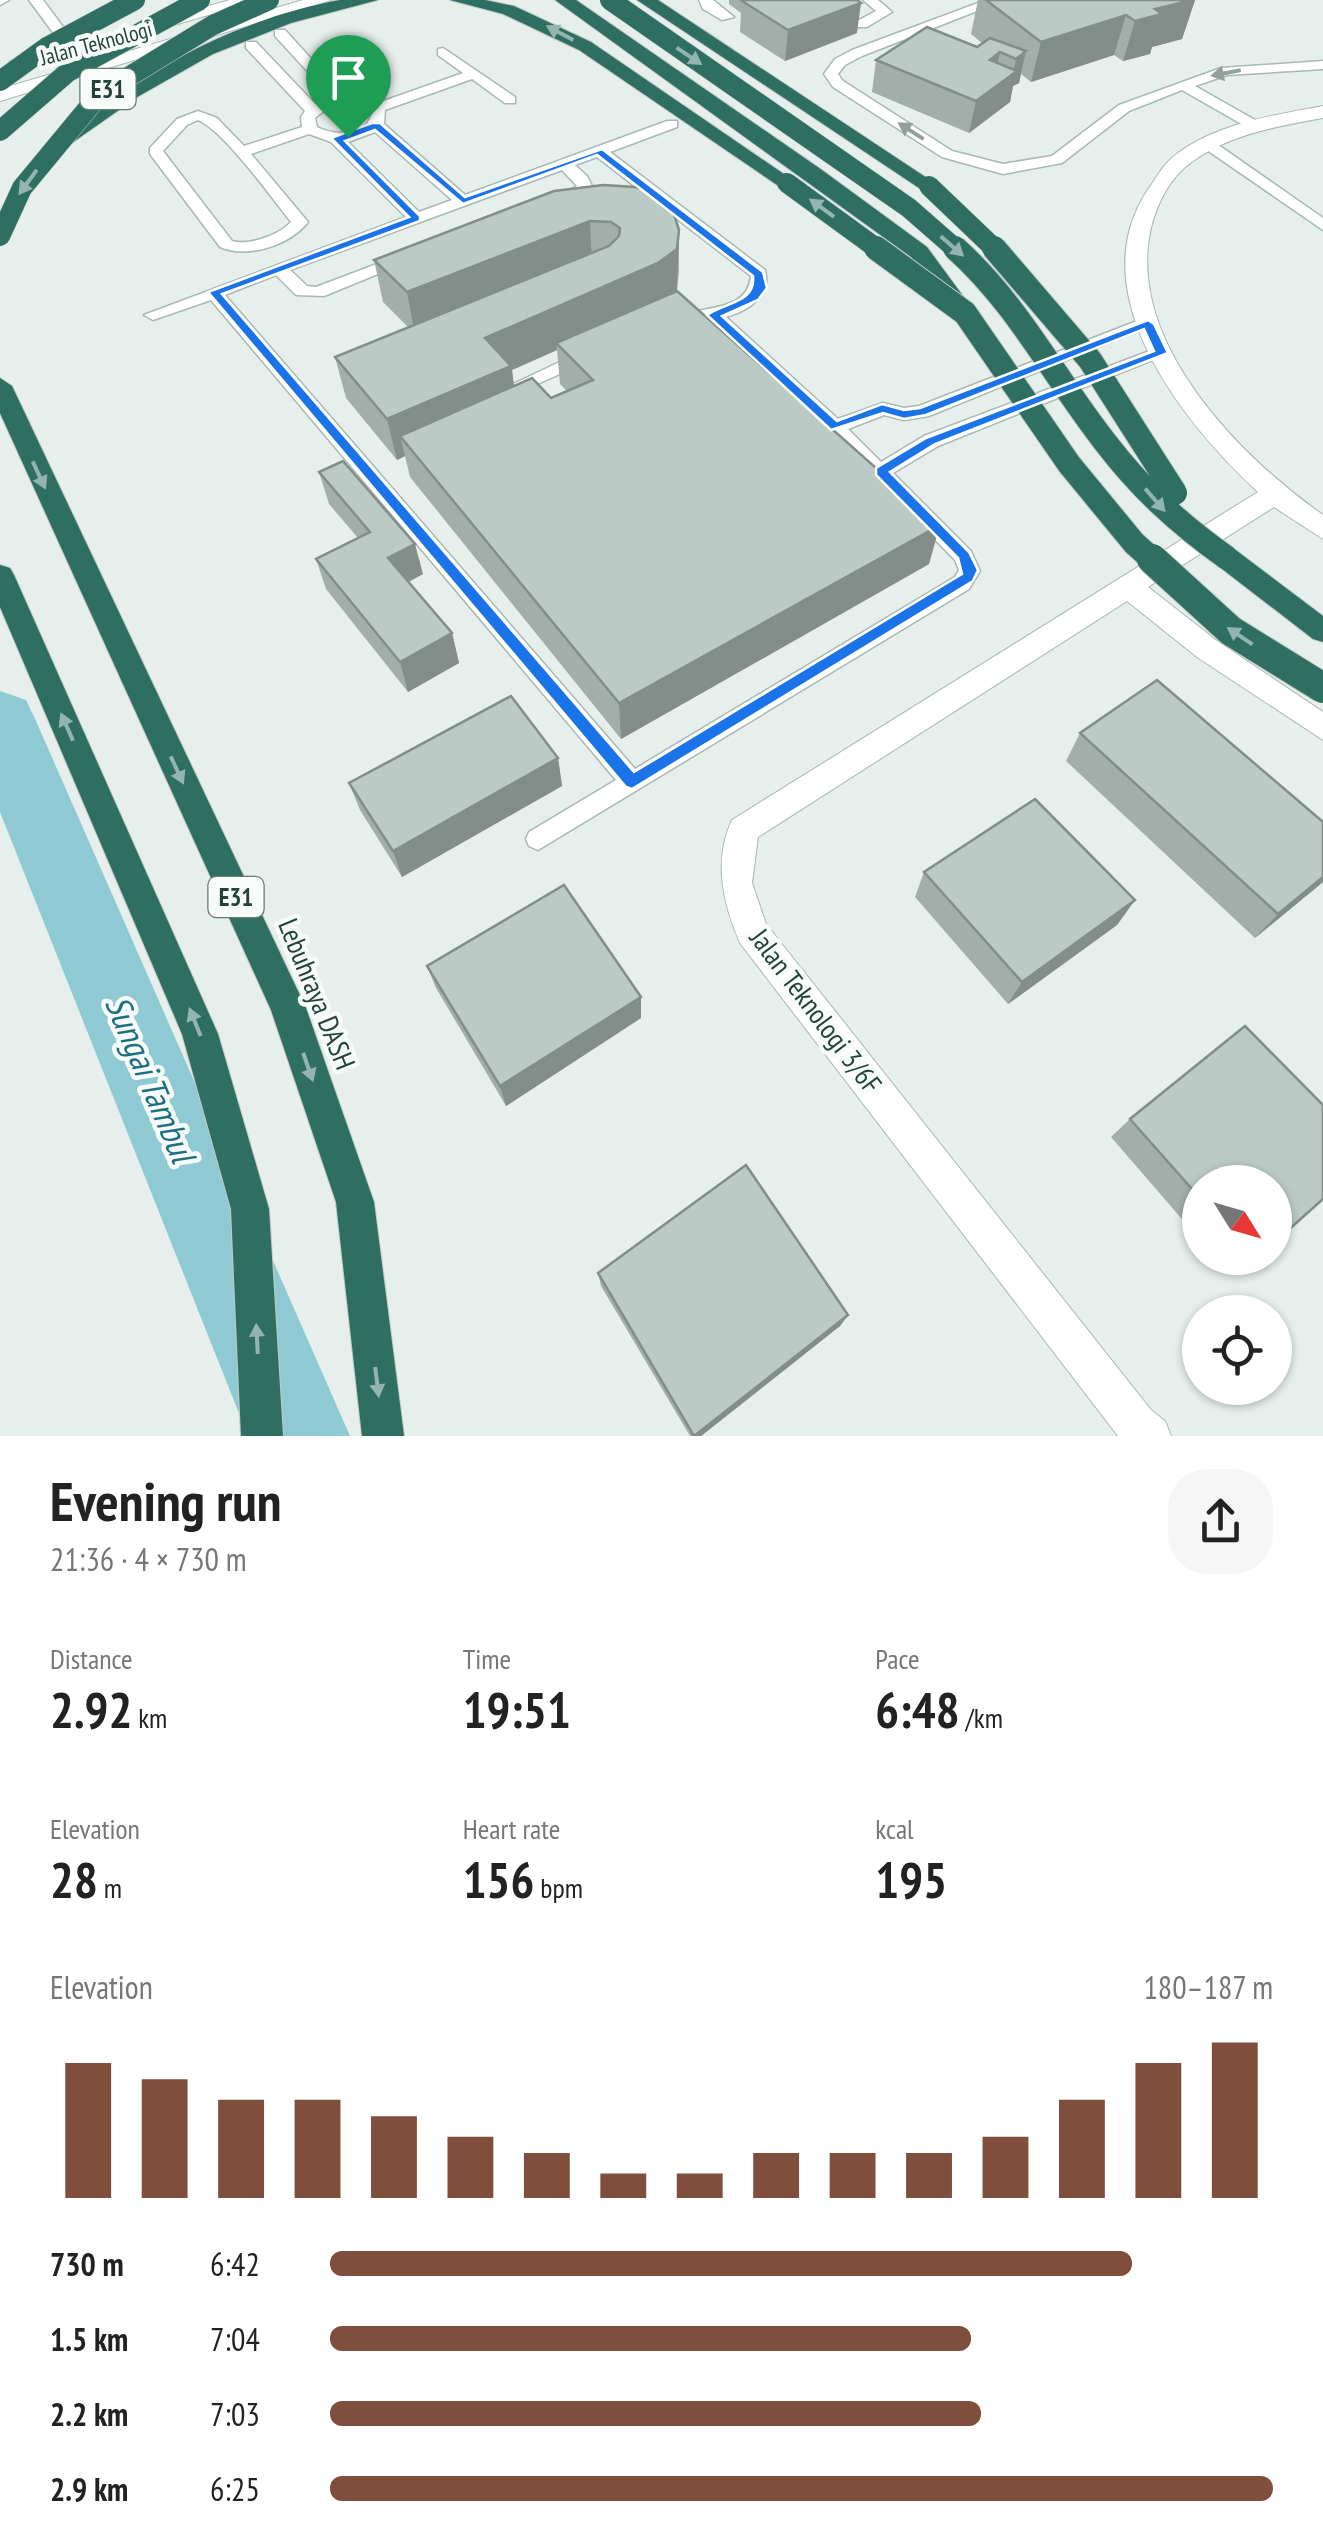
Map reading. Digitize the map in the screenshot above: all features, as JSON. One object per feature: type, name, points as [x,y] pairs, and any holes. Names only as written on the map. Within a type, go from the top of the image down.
[{"type":"highway","points":[[0,81],[48,47],[135,0]]},
{"type":"highway","name":"E31","points":[[0,131],[28,100],[104,50],[200,0]]},
{"type":"highway","name":"E31","points":[[0,236],[22,188],[99,95],[212,25],[269,0]]},
{"type":"highway","points":[[59,143],[126,91],[186,59],[288,16],[369,0]]},
{"type":"highway","points":[[459,0],[508,10],[584,46],[787,182],[965,314]]},
{"type":"highway","points":[[564,0],[919,252],[1069,464],[1134,544],[1231,631],[1323,688]]},
{"type":"highway","points":[[610,0],[909,208],[974,265],[1023,323],[1105,443],[1169,516],[1323,630]]},
{"type":"highway","points":[[646,0],[929,186],[990,241],[1046,304],[1100,376],[1151,464],[1227,558]]},
{"type":"highway","name":"Lebuhraya DASH","points":[[0,386],[288,1008],[355,1202],[383,1436]]},
{"type":"highway","points":[[0,575],[200,1034],[250,1209],[262,1436]]},
{"type":"street","name":"Jalan Teknologi","points":[[0,69],[250,0]]},
{"type":"street","name":"Jalan Teknologi","points":[[0,95],[322,0]]},
{"type":"street","points":[[1323,112],[1257,127],[1209,145],[1176,163],[1146,198],[1132,258],[1148,324],[1197,416],[1276,493],[1323,528]]},
{"type":"street","name":"Jalan Teknologi 3/6F","points":[[1150,1436],[1136,1425],[752,932],[736,883],[743,830],[1276,493]]},
{"type":"street","points":[[1128,586],[1207,649],[1323,728]]},
{"type":"lane","points":[[36,0],[73,50]]},
{"type":"lane","points":[[706,0],[708,6],[727,17]]},
{"type":"lane","points":[[862,24],[885,12],[870,0]]},
{"type":"lane","points":[[998,0],[857,53],[840,62],[832,74],[838,84],[947,154],[1003,169],[1057,160],[1124,108],[1182,85],[1226,71],[1323,65]]},
{"type":"lane","points":[[280,32],[340,100]]},
{"type":"lane","points":[[250,45],[312,111]]},
{"type":"lane","points":[[443,52],[510,100]]},
{"type":"lane","points":[[310,129],[308,117],[312,111],[340,100],[362,100],[378,108],[474,74]]},
{"type":"lane","points":[[1182,85],[1257,127]]},
{"type":"lane","points":[[336,138],[359,135],[376,125],[380,119],[378,108]]},
{"type":"lane","points":[[198,115],[212,121],[242,152],[300,222],[288,235],[238,249],[226,244],[155,151],[182,122],[198,115]]},
{"type":"lane","points":[[153,315],[672,124]]},
{"type":"lane","points":[[376,125],[463,201]]},
{"type":"lane","points":[[242,152],[310,129],[336,138],[416,218]]},
{"type":"lane","points":[[1209,145],[1323,225]]},
{"type":"lane","points":[[598,151],[759,274],[760,288],[754,298],[713,315],[687,315]]},
{"type":"lane","points":[[542,208],[585,188],[582,179],[565,164]]},
{"type":"lane","points":[[279,269],[302,290],[318,292],[417,257]]},
{"type":"lane","points":[[214,292],[632,782]]},
{"type":"lane","points":[[538,839],[968,578],[970,570],[964,556],[836,427],[713,315]]},
{"type":"lane","points":[[836,427],[882,409],[904,414],[922,412],[1148,324]]},
{"type":"lane","points":[[518,386],[607,346]]},
{"type":"lane","points":[[880,471],[930,441],[1161,353]]},
{"type":"building","points":[[744,0],[857,0],[861,3],[788,30]]},
{"type":"building","points":[[986,0],[1192,0],[1155,9],[1162,14],[1135,21],[1126,15],[1041,42]]},
{"type":"building","points":[[927,27],[977,47],[990,38],[1026,51],[1016,59],[1000,52],[990,60],[1017,71],[976,101],[876,60]]},
{"type":"building","points":[[603,185],[635,187],[659,194],[671,205],[679,230],[677,249],[658,263],[485,338],[511,366],[387,419],[335,357],[609,246],[619,236],[620,228],[611,222],[590,221],[407,292],[374,260],[554,191]]},
{"type":"building","points":[[677,291],[940,525],[619,703],[400,436],[532,378],[551,398],[593,380],[556,343]]},
{"type":"building","points":[[343,461],[415,544],[388,558],[452,633],[400,662],[316,559],[370,532],[319,472]]},
{"type":"building","points":[[1157,680],[1323,822],[1323,877],[1278,914],[1080,733]]},
{"type":"building","points":[[511,696],[558,758],[393,851],[349,783]]},
{"type":"building","points":[[1035,799],[1135,900],[1022,982],[924,872]]},
{"type":"building","points":[[564,885],[641,997],[500,1086],[427,966]]},
{"type":"building","points":[[1245,1026],[1323,1105],[1323,1199],[1292,1227],[1292,1165],[1182,1165],[1182,1178],[1130,1119]]},
{"type":"building","points":[[746,1165],[848,1315],[694,1436],[598,1273]]},
{"type":"waterway","name":"Sungai Tambul","points":[[0,721],[299,1436]]},
{"type":"route","points":[[376,125],[463,201],[598,151],[759,274],[760,288],[754,298],[713,315],[836,427],[873,410],[922,412],[1148,324],[1161,353],[930,441],[880,471],[964,556],[969,563],[968,578],[632,782],[214,292],[416,218],[336,138],[348,137],[376,125]]}]
